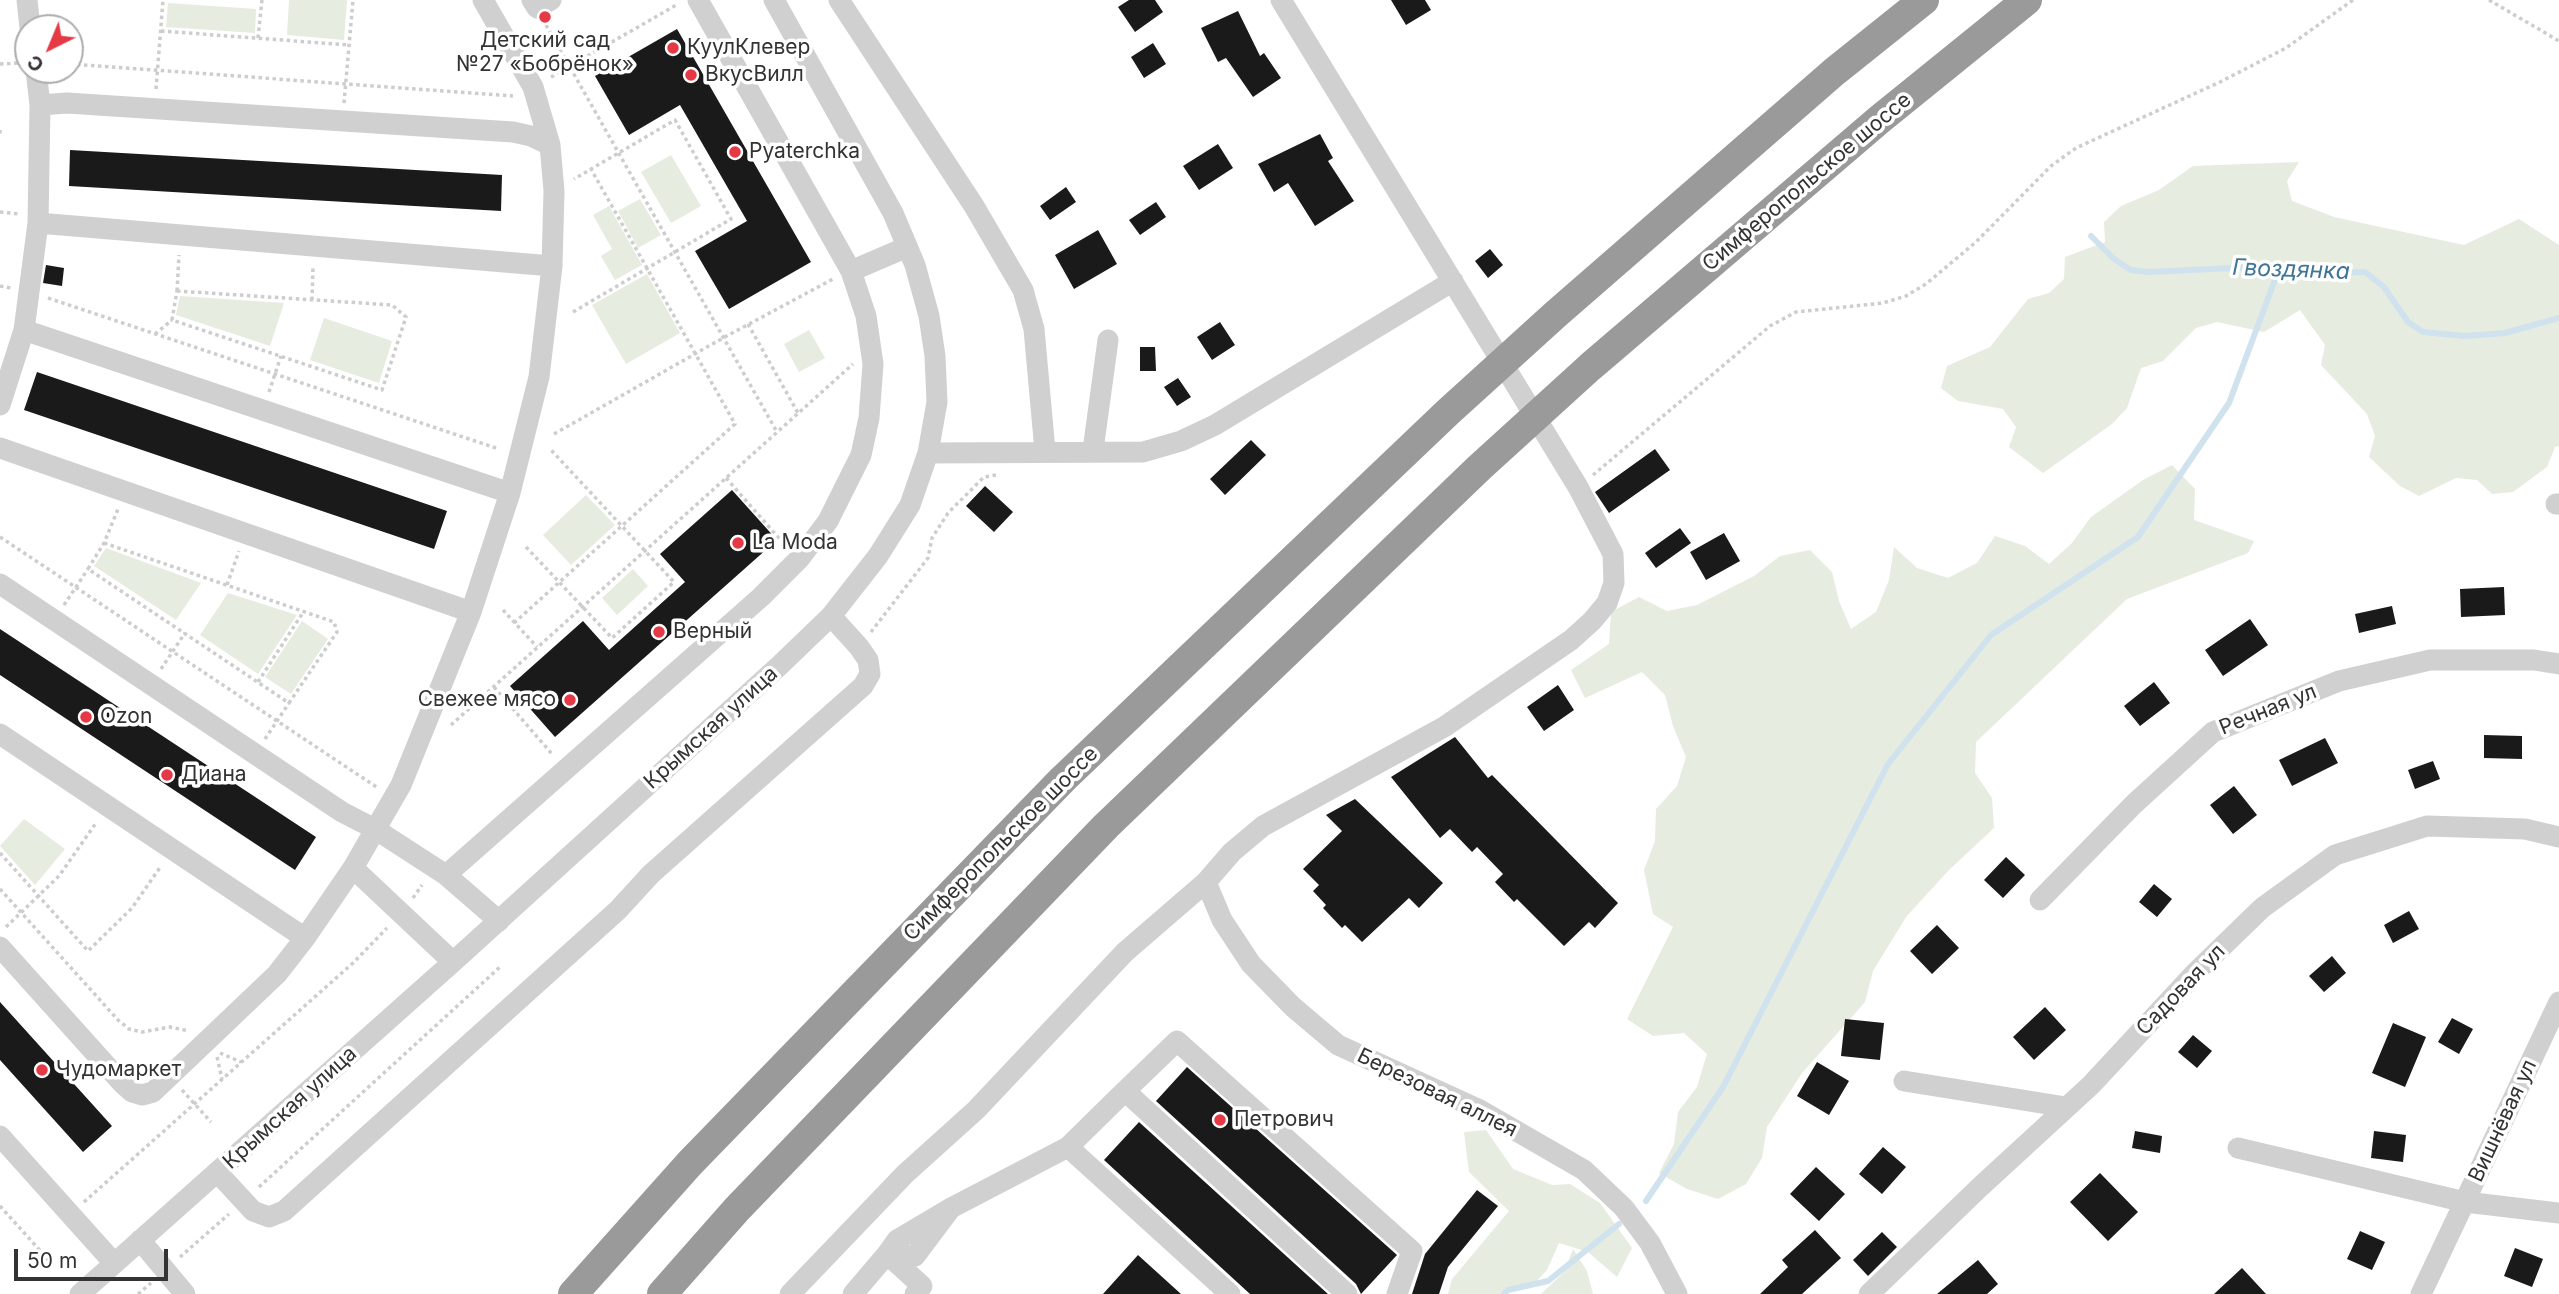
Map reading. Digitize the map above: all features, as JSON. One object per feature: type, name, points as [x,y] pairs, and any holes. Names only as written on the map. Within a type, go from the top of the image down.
[{"type":"highway","name":"Симферопольское шоссе","points":[[573,1294],[690,1163],[1063,779],[1448,412],[1556,314],[1834,72],[1924,0]]},
{"type":"highway","name":"Симферопольское шоссе","points":[[662,1294],[737,1209],[1106,826],[1480,467],[1590,367],[1880,119],[2027,0]]},
{"type":"street","points":[[0,947],[132,1092],[142,1095],[153,1092],[277,974],[353,868],[401,785],[471,612],[510,493],[539,377],[552,266],[554,191],[550,145],[533,87],[483,0]]},
{"type":"street","points":[[532,0],[537,8],[551,0]]},
{"type":"street","points":[[438,869],[761,597],[800,558],[828,521],[861,455],[869,418],[863,364],[866,316],[841,275],[698,0]]},
{"type":"street","name":"Крымская улица","points":[[80,1294],[499,921],[831,616],[878,556],[910,505],[928,453],[937,402],[935,356],[929,316],[915,265],[893,213],[774,0]]},
{"type":"street","points":[[839,0],[974,206],[1023,290],[1034,329],[1045,451]]},
{"type":"street","points":[[790,1294],[905,1174],[976,1110],[1125,952],[1206,882],[1232,852],[1264,826],[1444,727],[1571,640],[1607,603],[1614,583],[1613,554],[1578,487],[1281,0]]},
{"type":"street","points":[[0,405],[24,330],[38,223],[40,105],[38,84]]},
{"type":"street","points":[[40,105],[67,103],[513,132],[531,136],[550,145]]},
{"type":"street","points":[[38,223],[552,266]]},
{"type":"street","points":[[841,275],[907,247]]},
{"type":"street","points":[[928,453],[1093,450],[1143,452],[1181,441],[1204,430],[1453,281]]},
{"type":"street","points":[[24,330],[510,493]]},
{"type":"street","points":[[1093,450],[1108,340]]},
{"type":"street","points":[[0,447],[471,612]]},
{"type":"street","points":[[0,584],[342,812],[375,829],[438,869],[499,921]]},
{"type":"street","points":[[218,1172],[253,1211],[268,1217],[284,1211],[618,910],[651,874],[863,686],[870,674],[868,660],[831,616]]},
{"type":"street","name":"Речная ул","points":[[2040,900],[2134,804],[2213,732],[2339,681],[2430,660],[2534,660],[2559,664]]},
{"type":"street","points":[[0,734],[305,938]]},
{"type":"street","name":"Садовая ул","points":[[1869,1294],[2091,1085],[2196,972],[2262,908],[2335,855],[2427,826],[2525,829],[2559,837]]},
{"type":"street","points":[[353,868],[453,962]]},
{"type":"street","name":"Березовая аллея","points":[[1206,882],[1222,920],[1251,964],[1293,1007],[1338,1045],[1480,1110],[1584,1170],[1625,1208],[1650,1243],[1677,1294]]},
{"type":"street","name":"Вишнёвая ул","points":[[2421,1294],[2559,1002]]},
{"type":"street","points":[[887,1254],[915,1256],[951,1208],[1069,1147],[1177,1041],[1412,1251],[1397,1294]]},
{"type":"street","points":[[1905,1081],[2066,1108]]},
{"type":"street","points":[[1125,1091],[1347,1294]]},
{"type":"street","points":[[0,1136],[114,1263]]},
{"type":"street","points":[[1069,1147],[1230,1294]]},
{"type":"street","points":[[2238,1148],[2465,1202]]},
{"type":"street","name":"Вишнёвая ул","points":[[2465,1202],[2559,1213]]},
{"type":"street","points":[[140,1240],[184,1294]]},
{"type":"street","points":[[852,1294],[887,1254]]},
{"type":"street","points":[[887,1254],[922,1286],[915,1294]]},
{"type":"path","points":[[155,109],[163,0]]},
{"type":"path","points":[[258,38],[262,0]]},
{"type":"path","points":[[343,121],[353,0]]},
{"type":"path","points":[[84,65],[516,96],[686,0]]},
{"type":"path","points":[[1578,487],[1770,326],[1796,312],[1883,303],[1906,296],[1926,284],[1976,242],[2051,166],[2076,148],[2220,82],[2286,48],[2353,0]]},
{"type":"path","points":[[2489,0],[2559,41]]},
{"type":"path","points":[[161,30],[349,45]]},
{"type":"path","points":[[551,34],[777,432]]},
{"type":"path","points":[[554,191],[675,120],[731,219],[573,312]]},
{"type":"path","points":[[514,622],[735,424],[592,169]]},
{"type":"path","points":[[155,334],[172,320],[177,291],[180,235]]},
{"type":"path","points":[[312,300],[314,246]]},
{"type":"path","points":[[828,270],[841,275]]},
{"type":"path","points":[[836,289],[841,275]]},
{"type":"path","points":[[554,434],[748,324],[841,275]]},
{"type":"path","points":[[0,286],[29,292],[520,456]]},
{"type":"path","points":[[172,320],[382,390],[406,317],[392,305],[177,291]]},
{"type":"path","points":[[748,324],[798,413]]},
{"type":"path","points":[[851,353],[863,364]]},
{"type":"path","points":[[262,410],[281,356]]},
{"type":"path","points":[[852,377],[863,364]]},
{"type":"path","points":[[451,725],[798,413],[863,364]]},
{"type":"path","points":[[526,547],[612,638],[674,582],[551,450]]},
{"type":"path","points":[[859,647],[928,558],[932,538],[948,513],[984,477],[1008,473]]},
{"type":"path","points":[[726,478],[785,545]]},
{"type":"path","points":[[54,620],[104,543],[125,491]]},
{"type":"path","points":[[227,585],[245,533]]},
{"type":"path","points":[[776,554],[792,536]]},
{"type":"path","points":[[0,537],[393,798]]},
{"type":"path","points":[[104,543],[334,622],[337,632],[255,754]]},
{"type":"path","points":[[88,569],[289,703]]},
{"type":"path","points":[[503,610],[537,647]]},
{"type":"path","points":[[258,682],[304,611]]},
{"type":"path","points":[[150,684],[184,633]]},
{"type":"path","points":[[494,687],[552,754]]},
{"type":"path","points":[[0,933],[40,897],[77,853],[107,806]]},
{"type":"path","points":[[0,853],[88,951],[132,908],[172,849]]},
{"type":"path","points":[[70,1214],[353,962],[401,914],[427,876],[438,869]]},
{"type":"path","points":[[0,889],[129,1030],[142,1032],[170,1027],[183,1028],[206,1041]]},
{"type":"path","points":[[138,1294],[243,1202],[500,967]]},
{"type":"path","points":[[222,1079],[216,1051],[241,1062]]},
{"type":"path","points":[[169,1076],[211,1122]]},
{"type":"path","points":[[0,1206],[53,1265]]},
{"type":"shaded area","points":[[289,0],[347,0],[344,40],[287,35]]},
{"type":"shaded area","points":[[168,3],[256,9],[255,33],[166,27]]},
{"type":"shaded area","points":[[671,155],[701,206],[671,223],[641,172]]},
{"type":"shaded area","points":[[2299,162],[2287,181],[2292,201],[2334,217],[2464,245],[2519,219],[2559,245],[2559,446],[2555,447],[2547,467],[2513,492],[2492,494],[2477,480],[2456,478],[2419,496],[2400,486],[2369,457],[2375,436],[2367,414],[2321,365],[2325,345],[2300,310],[2264,332],[2217,322],[2196,328],[2163,361],[2141,368],[2127,408],[2112,424],[2043,473],[2009,447],[2016,427],[2003,409],[1958,401],[1941,388],[1947,366],[1990,347],[2028,299],[2049,293],[2064,279],[2065,257],[2105,242],[2104,222],[2121,206],[2159,190],[2193,166]]},
{"type":"shaded area","points":[[640,199],[661,235],[638,248],[618,211]]},
{"type":"shaded area","points":[[609,206],[642,265],[615,280],[601,256],[612,249],[593,215]]},
{"type":"shaded area","points":[[647,274],[680,333],[626,364],[592,305]]},
{"type":"shaded area","points":[[180,296],[284,303],[270,346],[176,315]]},
{"type":"shaded area","points":[[324,318],[392,341],[379,383],[310,360]]},
{"type":"shaded area","points":[[809,330],[825,358],[799,372],[784,344]]},
{"type":"shaded area","points":[[2172,465],[2195,489],[2194,520],[2254,541],[2248,553],[2127,599],[1976,742],[1975,773],[1992,798],[1994,828],[1949,870],[1906,917],[1873,971],[1865,1002],[1802,1073],[1767,1127],[1762,1158],[1746,1184],[1718,1199],[1687,1189],[1659,1173],[1674,1144],[1678,1112],[1697,1087],[1707,1054],[1684,1033],[1653,1036],[1627,1019],[1673,927],[1653,914],[1644,870],[1655,841],[1656,809],[1677,786],[1686,757],[1673,726],[1665,695],[1642,672],[1585,698],[1571,670],[1609,644],[1611,612],[1639,597],[1667,611],[1697,605],[1754,576],[1780,556],[1810,550],[1832,572],[1839,601],[1851,629],[1876,612],[1889,580],[1894,547],[1917,568],[1948,578],[1977,563],[1995,536],[2025,546],[2049,564],[2072,543],[2091,517],[2143,480]]},
{"type":"shaded area","points":[[586,495],[615,525],[571,565],[543,535]]},
{"type":"shaded area","points":[[106,548],[201,583],[176,620],[94,566]]},
{"type":"shaded area","points":[[633,569],[648,586],[617,615],[602,598]]},
{"type":"shaded area","points":[[228,593],[297,615],[258,674],[200,635]]},
{"type":"shaded area","points":[[302,621],[328,639],[291,694],[265,677]]},
{"type":"shaded area","points":[[24,819],[65,849],[35,885],[0,846]]},
{"type":"shaded area","points":[[1486,1130],[1513,1169],[1552,1185],[1570,1184],[1600,1203],[1632,1248],[1617,1277],[1588,1252],[1559,1243],[1547,1270],[1530,1288],[1508,1290],[1502,1294],[1448,1294],[1452,1279],[1509,1211],[1469,1172],[1464,1132]]},
{"type":"shaded area","points":[[1573,1249],[1587,1271],[1593,1294],[1541,1294],[1564,1272]]},
{"type":"building","points":[[1129,0],[1155,0],[1163,12],[1135,32],[1118,7]]},
{"type":"building","points":[[1391,0],[1425,0],[1431,10],[1406,25]]},
{"type":"building","points":[[1238,11],[1260,56],[1264,53],[1281,78],[1253,97],[1226,58],[1218,62],[1201,28]]},
{"type":"building","points":[[677,29],[811,262],[729,309],[695,251],[747,221],[680,105],[629,135],[595,76]]},
{"type":"building","points":[[1153,43],[1166,64],[1144,78],[1131,57]]},
{"type":"building","points":[[1320,134],[1333,158],[1328,161],[1354,201],[1315,226],[1288,183],[1274,192],[1258,164]]},
{"type":"building","points":[[1218,144],[1233,168],[1199,190],[1183,166]]},
{"type":"building","points":[[70,150],[502,175],[501,211],[69,186]]},
{"type":"building","points":[[1066,187],[1076,202],[1050,220],[1040,206]]},
{"type":"building","points":[[1156,202],[1166,217],[1140,235],[1129,220]]},
{"type":"building","points":[[1098,230],[1117,264],[1074,289],[1055,255]]},
{"type":"building","points":[[1490,249],[1503,265],[1488,278],[1475,261]]},
{"type":"building","points":[[46,265],[64,268],[62,286],[43,283]]},
{"type":"building","points":[[1220,322],[1235,345],[1212,360],[1197,337]]},
{"type":"building","points":[[1140,347],[1155,347],[1156,371],[1140,371]]},
{"type":"building","points":[[37,372],[447,511],[434,549],[24,410]]},
{"type":"building","points":[[1178,378],[1191,397],[1177,406],[1164,387]]},
{"type":"building","points":[[1251,440],[1266,455],[1225,495],[1210,479]]},
{"type":"building","points":[[1655,449],[1670,470],[1609,513],[1595,492]]},
{"type":"building","points":[[985,486],[1013,512],[994,532],[966,506]]},
{"type":"building","points":[[732,490],[777,540],[555,737],[510,686],[583,621],[609,650],[685,582],[660,554]]},
{"type":"building","points":[[1680,528],[1691,543],[1656,568],[1645,553]]},
{"type":"building","points":[[1724,533],[1740,561],[1706,580],[1690,552]]},
{"type":"building","points":[[2504,587],[2505,615],[2461,617],[2460,589]]},
{"type":"building","points":[[2392,606],[2396,624],[2359,633],[2355,614]]},
{"type":"building","points":[[2250,619],[2268,645],[2223,676],[2205,650]]},
{"type":"building","points":[[0,629],[316,837],[295,870],[0,675]]},
{"type":"building","points":[[2154,682],[2170,703],[2140,726],[2124,706]]},
{"type":"building","points":[[1558,685],[1574,710],[1544,731],[1527,707]]},
{"type":"building","points":[[2484,735],[2522,736],[2522,759],[2484,758]]},
{"type":"building","points":[[1455,737],[1488,778],[1492,775],[1618,903],[1595,928],[1589,922],[1564,946],[1517,899],[1514,902],[1495,882],[1503,874],[1477,847],[1472,852],[1450,829],[1440,838],[1391,777]]},
{"type":"building","points":[[2325,738],[2338,763],[2292,786],[2279,760]]},
{"type":"building","points":[[2433,761],[2440,779],[2415,789],[2408,770]]},
{"type":"building","points":[[2234,786],[2257,815],[2233,834],[2210,805]]},
{"type":"building","points":[[1355,799],[1443,883],[1419,908],[1409,898],[1362,942],[1345,925],[1342,928],[1323,908],[1326,905],[1313,891],[1319,885],[1303,869],[1342,831],[1326,815]]},
{"type":"building","points":[[2006,857],[2025,875],[2003,898],[1984,880]]},
{"type":"building","points":[[2154,884],[2172,899],[2157,917],[2139,902]]},
{"type":"building","points":[[2409,911],[2419,929],[2393,943],[2384,925]]},
{"type":"building","points":[[1937,925],[1959,948],[1932,974],[1910,951]]},
{"type":"building","points":[[2332,956],[2346,973],[2324,992],[2309,976]]},
{"type":"building","points":[[0,1002],[112,1126],[83,1152],[0,1060]]},
{"type":"building","points":[[2045,1007],[2066,1030],[2034,1060],[2013,1037]]},
{"type":"building","points":[[2452,1018],[2473,1029],[2459,1054],[2438,1042]]},
{"type":"building","points":[[1845,1019],[1884,1023],[1880,1060],[1841,1056]]},
{"type":"building","points":[[2393,1023],[2426,1037],[2405,1087],[2372,1073]]},
{"type":"building","points":[[2193,1035],[2212,1051],[2197,1068],[2178,1052]]},
{"type":"building","points":[[1817,1062],[1849,1081],[1829,1115],[1797,1096]]},
{"type":"building","points":[[1187,1067],[1397,1255],[1361,1294],[1356,1284],[1156,1101]]},
{"type":"building","points":[[1139,1122],[1328,1294],[1250,1294],[1104,1160]]},
{"type":"building","points":[[2135,1131],[2162,1136],[2160,1153],[2132,1148]]},
{"type":"building","points":[[2374,1131],[2406,1135],[2403,1162],[2371,1158]]},
{"type":"building","points":[[1883,1147],[1906,1167],[1882,1194],[1859,1174]]},
{"type":"building","points":[[1816,1167],[1845,1194],[1819,1221],[1790,1194]]},
{"type":"building","points":[[2100,1173],[2138,1212],[2108,1241],[2070,1202]]},
{"type":"building","points":[[1477,1190],[1498,1206],[1448,1267],[1439,1294],[1412,1294],[1425,1254]]},
{"type":"building","points":[[1815,1230],[1841,1258],[1802,1294],[1760,1294],[1788,1267],[1782,1260]]},
{"type":"building","points":[[2360,1231],[2385,1242],[2372,1270],[2347,1259]]},
{"type":"building","points":[[1882,1232],[1897,1247],[1868,1276],[1853,1260]]},
{"type":"building","points":[[2515,1248],[2543,1259],[2532,1287],[2504,1276]]},
{"type":"building","points":[[1138,1255],[1181,1294],[1103,1294]]},
{"type":"building","points":[[1978,1260],[1998,1284],[1987,1294],[1937,1294]]},
{"type":"building","points":[[2242,1268],[2266,1294],[2214,1294]]},
{"type":"waterway","name":"Гвоздянка","points":[[2091,236],[2114,259],[2131,270],[2149,272],[2253,267],[2315,273],[2365,272],[2384,287],[2408,322],[2423,332],[2465,336],[2505,333],[2559,318]]},
{"type":"waterway","points":[[1646,1201],[1723,1087],[1888,764],[1991,635],[2138,537],[2229,403],[2279,269]]},
{"type":"waterway","points":[[1504,1294],[1508,1290],[1548,1281],[1619,1224]]},
{"type":"place","name":"Детский сад №27 «Бобрёнок»","points":[[545,17]]},
{"type":"place","name":"КуулКлевер","points":[[673,48]]},
{"type":"place","name":"ВкусВилл","points":[[691,75]]},
{"type":"place","name":"Pyaterchka","points":[[735,152]]},
{"type":"place","name":"La Moda","points":[[738,543]]},
{"type":"place","name":"Верный","points":[[659,632]]},
{"type":"place","name":"Свежее мясо","points":[[570,700]]},
{"type":"place","name":"Ozon","points":[[86,717]]},
{"type":"place","name":"Диана","points":[[167,775]]},
{"type":"place","name":"Чудомаркет","points":[[42,1070]]},
{"type":"place","name":"Петрович","points":[[1220,1120]]}]
